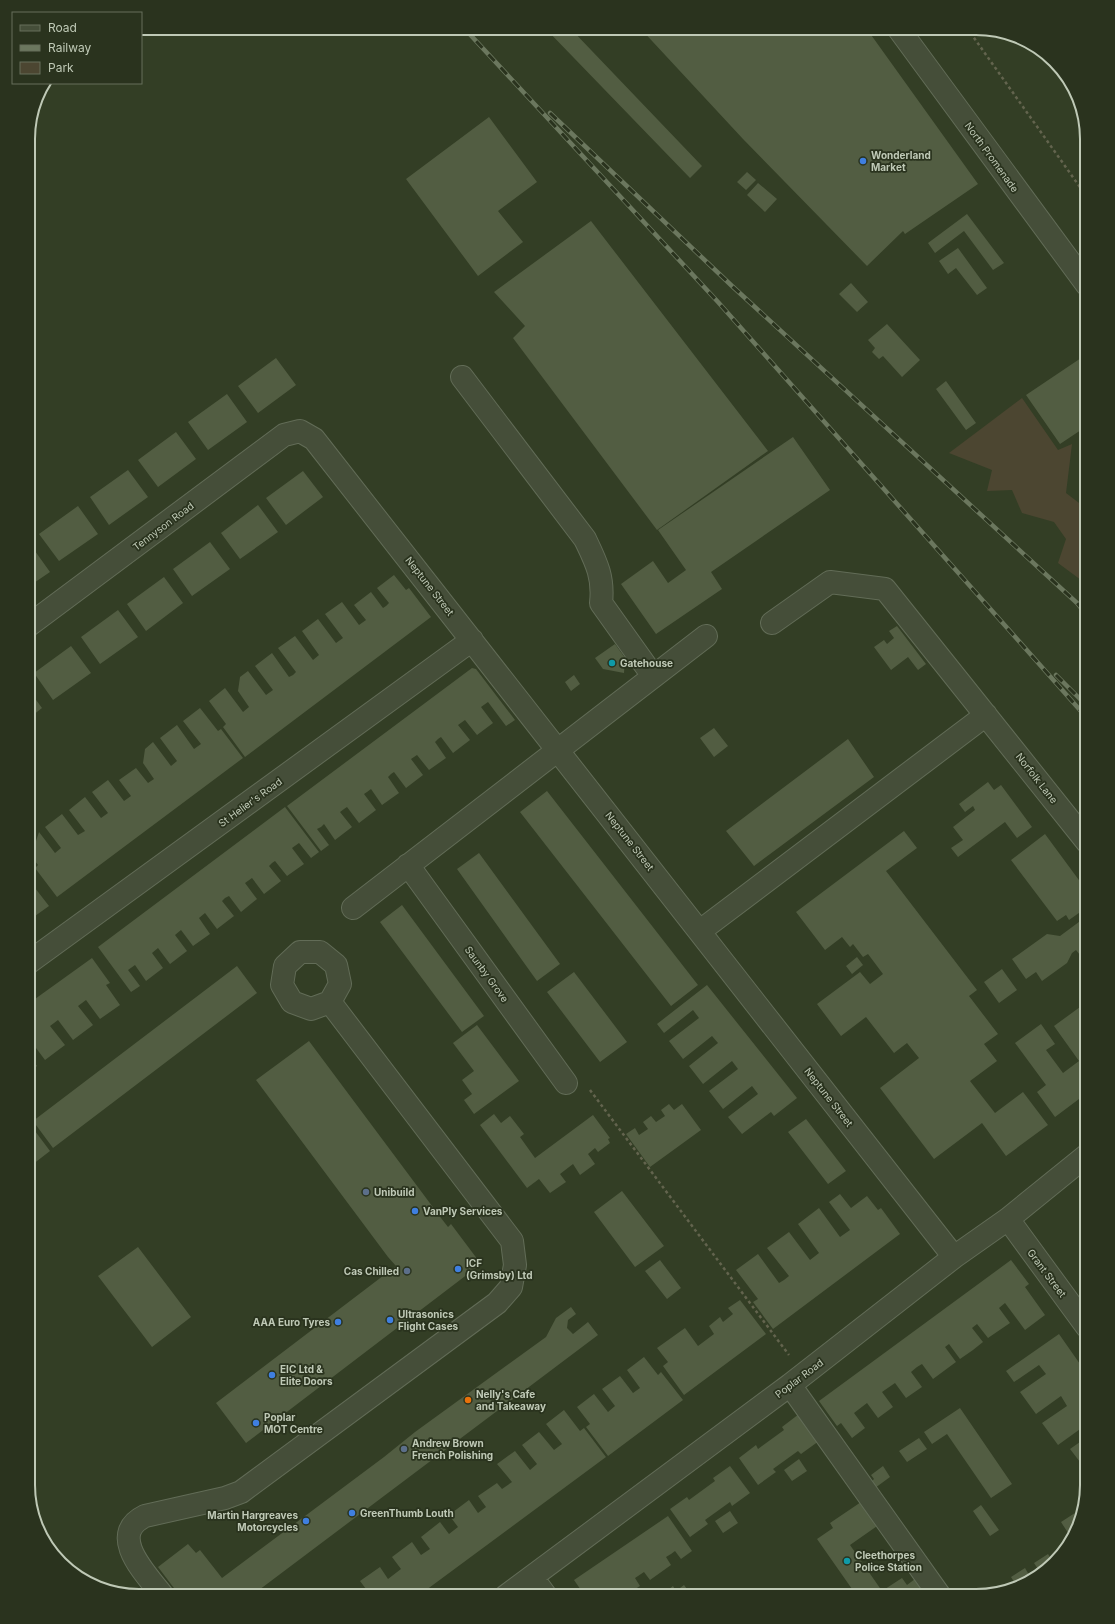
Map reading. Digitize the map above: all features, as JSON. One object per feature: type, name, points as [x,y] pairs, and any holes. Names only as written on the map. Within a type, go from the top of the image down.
[{"type":"street","name":"North Promenade","points":[[903,35],[1080,275]]},
{"type":"street","points":[[462,377],[585,539],[599,568],[603,588],[601,603],[654,676]]},
{"type":"street","name":"Tennyson Road","points":[[35,621],[284,435],[300,432]]},
{"type":"street","name":"Neptune Street","points":[[300,432],[314,439],[954,1257]]},
{"type":"street","name":"Norfolk Lane","points":[[772,622],[830,582],[885,589],[1080,833]]},
{"type":"street","points":[[353,908],[706,636]]},
{"type":"street","name":"St Helier's Road","points":[[35,958],[472,640]]},
{"type":"street","points":[[700,931],[986,715]]},
{"type":"street","name":"Saunby Grove","points":[[408,865],[566,1083]]},
{"type":"street","points":[[158,1589],[135,1558],[130,1547],[130,1527],[138,1519],[145,1516],[225,1498],[241,1492],[497,1303],[511,1287],[515,1265],[512,1241],[330,1002]]},
{"type":"street","name":"Poplar Road","points":[[516,1589],[797,1379],[954,1257],[1008,1219],[1080,1161]]},
{"type":"street","name":"Grant Street","points":[[1008,1219],[1080,1317]]},
{"type":"street","points":[[797,1379],[935,1589]]},
{"type":"street","points":[[532,1577],[541,1589]]},
{"type":"path","points":[[972,35],[1080,187]]},
{"type":"path","points":[[566,1083],[589,1089],[797,1379]]},
{"type":"green space","points":[[1022,398],[1058,450],[1072,444],[1066,493],[1080,504],[1080,579],[1058,563],[1066,539],[1054,522],[1022,513],[1012,490],[987,491],[992,470],[949,453]]},
{"type":"building","points":[[552,35],[577,35],[702,166],[690,178]]},
{"type":"building","name":"Wonderland Market","points":[[646,35],[871,35],[978,184],[905,234],[903,231],[867,266],[743,139]]},
{"type":"building","points":[[489,117],[537,182],[498,211],[523,242],[478,276],[406,179]]},
{"type":"building","points":[[747,172],[756,180],[746,190],[737,182]]},
{"type":"building","points":[[758,183],[777,199],[765,212],[747,195]]},
{"type":"building","points":[[967,214],[1004,263],[993,270],[964,231],[935,253],[928,243]]},
{"type":"building","points":[[591,221],[768,451],[657,530],[513,338],[525,326],[494,292]]},
{"type":"building","points":[[958,248],[987,288],[977,295],[956,268],[948,274],[939,261]]},
{"type":"building","points":[[851,283],[868,302],[857,312],[839,294]]},
{"type":"building","points":[[887,324],[920,360],[902,377],[883,356],[879,359],[872,352],[875,348],[868,340]]},
{"type":"building","points":[[276,358],[296,385],[258,413],[238,386]]},
{"type":"building","points":[[1080,359],[1080,431],[1060,444],[1026,395]]},
{"type":"building","points":[[946,381],[976,423],[966,430],[936,389]]},
{"type":"building","points":[[227,394],[247,422],[208,450],[188,422]]},
{"type":"building","points":[[176,432],[196,459],[158,487],[138,460]]},
{"type":"building","points":[[793,437],[830,490],[711,572],[722,589],[656,634],[621,584],[653,561],[668,583],[686,570],[658,530]]},
{"type":"building","points":[[128,470],[148,497],[109,525],[90,497]]},
{"type":"building","points":[[303,471],[323,497],[286,525],[266,498]]},
{"type":"building","points":[[258,505],[278,532],[240,559],[221,533]]},
{"type":"building","points":[[78,506],[98,534],[59,561],[39,534]]},
{"type":"building","points":[[210,542],[230,569],[192,596],[173,569]]},
{"type":"building","points":[[35,551],[50,572],[35,582]]},
{"type":"building","points":[[394,575],[406,590],[409,588],[431,617],[245,757],[223,727],[226,724],[209,701],[225,688],[243,712],[249,707],[238,691],[240,677],[248,671],[266,695],[273,690],[255,666],[272,653],[289,677],[293,675],[296,672],[278,648],[295,636],[313,660],[319,655],[302,631],[318,619],[336,643],[343,638],[325,614],[342,602],[359,625],[366,620],[354,605],[371,592],[383,608],[386,606],[389,603],[377,588]]},
{"type":"building","points":[[164,577],[183,603],[146,631],[127,604]]},
{"type":"building","points":[[118,610],[138,637],[100,664],[81,637]]},
{"type":"building","points":[[897,626],[926,664],[918,670],[908,657],[891,670],[874,647],[884,640],[887,644],[894,638],[889,631]]},
{"type":"building","name":"Gatehouse","points":[[615,644],[625,658],[624,673],[603,669],[595,658]]},
{"type":"building","points":[[71,646],[91,673],[53,700],[35,672]]},
{"type":"building","points":[[472,668],[476,669],[515,720],[506,726],[488,702],[481,707],[493,723],[477,735],[465,720],[458,725],[470,740],[453,753],[441,737],[438,739],[435,742],[446,758],[429,770],[417,755],[411,759],[423,775],[406,788],[394,772],[391,774],[388,777],[399,793],[382,805],[371,789],[364,794],[376,810],[359,823],[347,807],[340,812],[352,827],[335,840],[324,824],[317,829],[329,845],[321,851],[287,806]]},
{"type":"building","points":[[574,675],[580,684],[571,691],[565,682]]},
{"type":"building","points":[[35,698],[42,708],[35,714]]},
{"type":"building","points":[[200,708],[218,731],[221,729],[243,758],[57,897],[35,868],[38,865],[35,861],[35,844],[39,832],[55,853],[61,848],[45,827],[62,814],[78,835],[85,831],[69,810],[85,797],[101,818],[108,813],[92,792],[108,780],[124,801],[131,796],[119,780],[136,768],[148,783],[154,779],[143,763],[145,749],[153,742],[171,766],[177,761],[160,738],[177,725],[194,749],[201,744],[183,721]]},
{"type":"building","points":[[714,728],[728,746],[714,757],[700,738]]},
{"type":"building","points":[[848,739],[874,777],[754,866],[726,831]]},
{"type":"building","points":[[988,782],[994,790],[1001,785],[1032,827],[1017,838],[1005,822],[958,857],[951,848],[963,840],[953,827],[975,810],[973,806],[965,812],[959,804]]},
{"type":"building","points":[[547,791],[698,985],[671,1006],[520,812]]},
{"type":"building","points":[[285,807],[319,852],[311,858],[299,843],[292,848],[304,864],[287,876],[275,861],[272,863],[269,866],[281,881],[264,894],[252,878],[245,883],[257,899],[241,912],[229,896],[225,898],[222,901],[234,916],[217,929],[205,913],[199,918],[210,934],[193,946],[181,930],[175,935],[187,951],[170,964],[158,948],[152,953],[163,968],[146,981],[135,965],[128,970],[140,986],[131,992],[98,947]]},
{"type":"building","points":[[904,831],[917,848],[886,871],[977,990],[969,996],[998,1034],[984,1044],[997,1061],[970,1081],[995,1113],[1023,1092],[1048,1125],[1006,1156],[982,1123],[934,1159],[880,1088],[919,1058],[907,1043],[894,1053],[866,1017],[841,1036],[817,1004],[860,972],[870,984],[883,974],[868,954],[863,957],[853,944],[850,947],[842,937],[825,950],[796,912]]},
{"type":"building","points":[[1045,834],[1080,882],[1080,912],[1069,920],[1066,915],[1057,921],[1011,860]]},
{"type":"building","points":[[479,853],[560,964],[537,981],[457,869]]},
{"type":"building","points":[[35,888],[49,906],[35,916]]},
{"type":"building","points":[[402,905],[484,1016],[462,1032],[380,922]]},
{"type":"building","points":[[1080,921],[1080,955],[1076,950],[1072,953],[1067,963],[1042,981],[1036,972],[1026,979],[1012,959],[1047,934],[1060,936]]},
{"type":"building","points":[[857,957],[863,965],[852,974],[846,966]]},
{"type":"building","points":[[92,958],[110,983],[106,985],[120,1005],[100,1019],[86,1000],[78,1006],[93,1025],[73,1040],[58,1020],[50,1026],[65,1045],[45,1060],[35,1047],[35,999]]},
{"type":"building","points":[[237,966],[257,993],[53,1148],[35,1124],[35,1119]]},
{"type":"building","points":[[1002,969],[1017,990],[999,1003],[984,982]]},
{"type":"building","points":[[574,972],[627,1042],[600,1062],[547,992]]},
{"type":"building","points":[[707,985],[797,1098],[774,1116],[771,1112],[742,1134],[728,1117],[758,1094],[752,1086],[723,1109],[709,1091],[738,1069],[732,1061],[703,1084],[689,1066],[718,1043],[712,1036],[683,1059],[669,1041],[699,1018],[693,1010],[664,1033],[657,1024]]},
{"type":"building","points":[[1080,1007],[1080,1098],[1055,1117],[1037,1092],[1046,1085],[1015,1043],[1041,1024],[1055,1044],[1046,1050],[1063,1073],[1079,1061],[1054,1026]]},
{"type":"building","points":[[477,1025],[519,1081],[474,1114],[464,1100],[472,1094],[462,1080],[474,1071],[453,1043]]},
{"type":"building","points":[[309,1041],[441,1218],[448,1227],[451,1224],[481,1264],[246,1443],[216,1403],[396,1266],[256,1080]]},
{"type":"building","points":[[669,1104],[674,1110],[682,1104],[701,1130],[650,1167],[626,1134],[635,1128],[639,1135],[648,1129],[643,1122],[651,1116],[656,1122],[665,1116],[661,1110]]},
{"type":"building","points":[[494,1114],[501,1123],[510,1116],[524,1134],[520,1137],[535,1158],[593,1115],[610,1138],[608,1139],[610,1143],[598,1152],[595,1148],[588,1154],[595,1164],[580,1175],[573,1164],[560,1174],[566,1182],[550,1193],[539,1179],[527,1188],[480,1125]]},
{"type":"building","points":[[806,1119],[846,1171],[828,1184],[788,1132]]},
{"type":"building","points":[[35,1131],[50,1151],[35,1163]]},
{"type":"building","points":[[622,1191],[664,1246],[635,1267],[594,1212]]},
{"type":"building","points":[[840,1194],[851,1208],[867,1196],[878,1210],[881,1208],[900,1234],[773,1329],[753,1302],[758,1299],[736,1270],[758,1254],[779,1283],[784,1280],[789,1276],[767,1248],[789,1232],[810,1260],[819,1253],[798,1224],[819,1208],[840,1237],[850,1230],[829,1202]]},
{"type":"building","points":[[138,1247],[191,1317],[152,1347],[98,1276]]},
{"type":"building","points":[[660,1260],[681,1288],[667,1299],[645,1271]]},
{"type":"building","points":[[1011,1260],[1029,1284],[1025,1287],[1045,1315],[1025,1330],[1005,1303],[999,1308],[1010,1323],[988,1338],[977,1324],[972,1328],[983,1342],[960,1359],[949,1344],[945,1347],[956,1362],[933,1379],[922,1364],[917,1367],[911,1372],[922,1387],[906,1398],[895,1383],[882,1392],[893,1407],[878,1418],[867,1403],[854,1413],[865,1428],[852,1438],[841,1423],[837,1426],[819,1401]]},
{"type":"building","points":[[740,1300],[766,1334],[684,1395],[663,1366],[668,1362],[657,1348],[685,1328],[698,1346],[714,1334],[709,1326],[720,1317],[723,1322],[733,1314],[728,1308]]},
{"type":"building","points":[[571,1307],[576,1314],[568,1320],[567,1328],[573,1334],[588,1322],[598,1335],[260,1589],[175,1589],[158,1567],[188,1544],[196,1553],[200,1550],[222,1578],[384,1457],[415,1432],[546,1337],[556,1318]]},
{"type":"building","points":[[1059,1334],[1080,1364],[1080,1429],[1058,1445],[1042,1423],[1067,1406],[1061,1396],[1036,1414],[1020,1392],[1046,1374],[1039,1365],[1014,1382],[1006,1371]]},
{"type":"building","points":[[644,1357],[658,1375],[661,1372],[683,1400],[608,1456],[586,1427],[590,1424],[577,1407],[594,1394],[608,1412],[615,1406],[602,1389],[620,1376],[633,1393],[640,1388],[627,1370]]},
{"type":"building","points":[[960,1408],[1012,1484],[991,1498],[947,1434],[932,1444],[924,1432]]},
{"type":"building","points":[[564,1410],[580,1431],[584,1428],[606,1457],[427,1589],[366,1589],[360,1581],[380,1567],[388,1579],[401,1569],[392,1557],[412,1542],[421,1555],[430,1549],[421,1537],[440,1522],[449,1534],[458,1527],[449,1515],[469,1500],[478,1513],[486,1507],[478,1496],[497,1483],[502,1489],[512,1482],[497,1464],[515,1451],[530,1470],[537,1464],[522,1445],[539,1432],[554,1450],[562,1444],[546,1424]]},
{"type":"building","points":[[799,1414],[819,1441],[801,1454],[798,1451],[773,1469],[776,1472],[758,1485],[739,1458],[756,1445],[758,1449],[784,1430],[782,1427]]},
{"type":"building","points":[[919,1438],[927,1449],[907,1462],[899,1451]]},
{"type":"building","points":[[1080,1442],[1080,1462],[1070,1449]]},
{"type":"building","points":[[799,1459],[807,1471],[792,1481],[784,1470]]},
{"type":"building","points":[[730,1466],[750,1493],[732,1506],[730,1502],[705,1520],[708,1524],[690,1537],[670,1509],[687,1497],[689,1500],[715,1481],[713,1478]]},
{"type":"building","points":[[883,1466],[890,1477],[875,1488],[871,1482],[874,1479],[871,1475]]},
{"type":"building","name":"Cleethorpes Police Station","points":[[864,1500],[880,1524],[850,1545],[881,1589],[852,1589],[817,1539],[833,1528],[830,1523]]},
{"type":"building","points":[[981,1505],[999,1530],[990,1536],[973,1511]]},
{"type":"building","points":[[730,1511],[738,1523],[723,1533],[715,1521]]},
{"type":"building","points":[[1076,1512],[1068,1533],[1061,1522]]},
{"type":"building","points":[[668,1516],[692,1551],[681,1559],[675,1551],[666,1557],[671,1565],[650,1580],[644,1572],[635,1578],[640,1586],[635,1589],[580,1589],[574,1580]]},
{"type":"building","points":[[1048,1554],[1050,1557],[1037,1568],[1034,1563]]},
{"type":"building","points":[[1025,1568],[1029,1574],[1014,1581],[1011,1577]]},
{"type":"building","name":"Cleethorpes Police Station","points":[[902,1578],[907,1585],[915,1579],[922,1589],[885,1589]]},
{"type":"building","points":[[684,1585],[687,1589],[679,1589]]},
{"type":"railway","points":[[470,35],[718,302],[1080,710]]},
{"type":"railway","points":[[550,113],[732,286],[1080,607]]},
{"type":"railway","points":[[1056,675],[1080,699]]},
{"type":"place","name":"Wonderland Market","points":[[863,161]]},
{"type":"place","name":"Gatehouse","points":[[612,663]]},
{"type":"place","name":"Unibuild","points":[[366,1192]]},
{"type":"place","name":"VanPly Services","points":[[415,1211]]},
{"type":"place","name":"ICF (Grimsby) Ltd","points":[[458,1269]]},
{"type":"place","name":"Cas Chilled","points":[[407,1271]]},
{"type":"place","name":"Ultrasonics Flight Cases","points":[[390,1320]]},
{"type":"place","name":"AAA Euro Tyres","points":[[338,1322]]},
{"type":"place","name":"EIC Ltd & Elite Doors","points":[[272,1375]]},
{"type":"place","name":"Nelly's Cafe and Takeaway","points":[[468,1400]]},
{"type":"place","name":"Poplar MOT Centre","points":[[256,1423]]},
{"type":"place","name":"Andrew Brown French Polishing","points":[[404,1449]]},
{"type":"place","name":"GreenThumb Louth","points":[[352,1513]]},
{"type":"place","name":"Martin Hargreaves Motorcycles","points":[[306,1521]]},
{"type":"place","name":"Cleethorpes Police Station","points":[[847,1561]]}]
